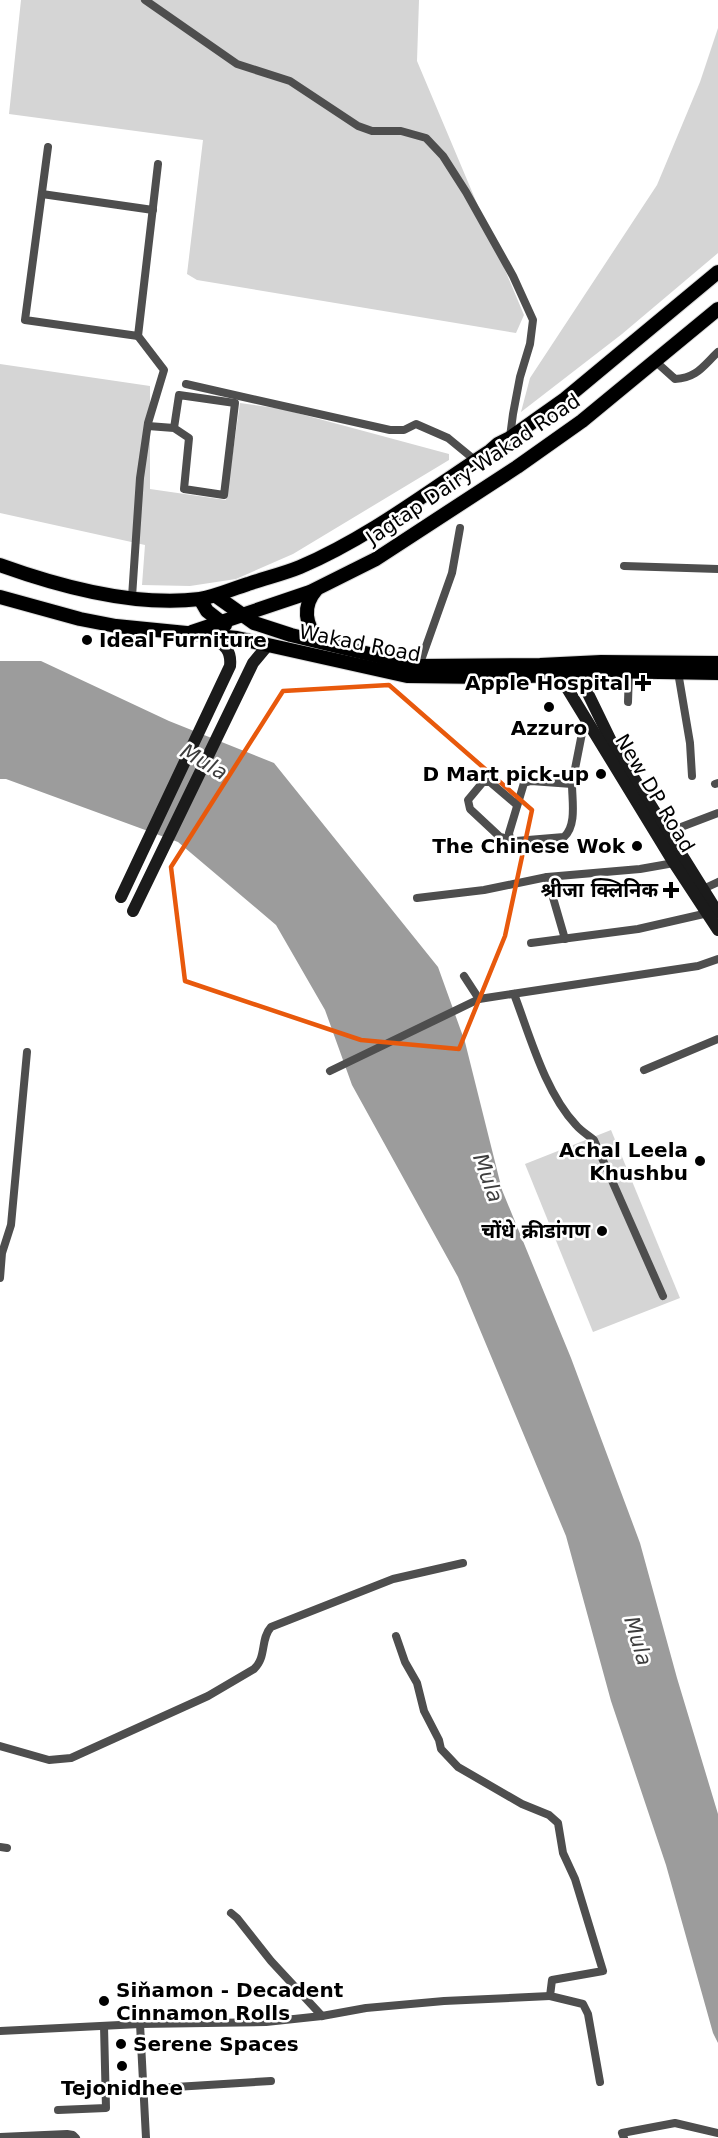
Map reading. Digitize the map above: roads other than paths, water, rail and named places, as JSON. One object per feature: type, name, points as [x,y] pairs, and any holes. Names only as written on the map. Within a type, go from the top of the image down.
[{"type":"main road","points":[[0,565],[71,587],[132,597],[173,600],[216,596],[299,567],[362,535],[566,399],[718,272]]},
{"type":"main road","name":"Jagtap Dairy-Wakad Road","points":[[190,633],[318,588],[376,559],[582,421],[718,309]]},
{"type":"main road","points":[[318,588],[310,597],[306,614],[310,629],[319,641]]},
{"type":"main road","name":"Wakad Road","points":[[216,596],[254,623],[291,635],[419,666],[718,673]]},
{"type":"main road","name":"Wakad Road","points":[[0,597],[80,620],[249,641],[407,676],[477,677],[642,661],[718,663]]},
{"type":"main road","points":[[200,599],[207,611],[249,641]]},
{"type":"main road","points":[[121,897],[231,666],[231,657],[225,647],[208,635]]},
{"type":"main road","points":[[134,910],[254,663],[268,645]]},
{"type":"main road","name":"New DP Road","points":[[570,669],[567,688],[674,863],[713,913]]},
{"type":"main road","name":"New DP Road","points":[[570,669],[612,743],[703,889],[718,930]]},
{"type":"street","points":[[145,0],[237,64],[290,81],[358,126],[372,131],[401,131],[426,138],[443,156],[513,276],[533,320],[530,344],[520,377],[510,438]]},
{"type":"street","points":[[48,147],[25,320],[138,336]]},
{"type":"street","points":[[132,597],[140,478],[148,426],[164,370],[138,336],[158,164]]},
{"type":"street","points":[[42,194],[153,210]]},
{"type":"street","points":[[655,361],[675,379],[683,379],[692,377],[718,352]]},
{"type":"street","points":[[186,384],[390,430],[404,430],[416,424],[447,438],[476,460]]},
{"type":"street","points":[[148,426],[174,428],[189,438],[184,489],[224,495],[235,403],[178,395],[174,428]]},
{"type":"street","points":[[419,666],[452,573],[460,528]]},
{"type":"street","points":[[624,566],[718,569]]},
{"type":"street","points":[[628,702],[629,671]]},
{"type":"street","points":[[678,672],[690,742],[692,776]]},
{"type":"street","points":[[517,805],[486,781],[468,800],[470,809],[500,837],[516,841],[564,837],[569,832],[572,825],[572,784],[585,716]]},
{"type":"street","points":[[510,839],[509,832],[524,783],[531,781],[572,784]]},
{"type":"street","points":[[668,832],[718,813]]},
{"type":"street","points":[[417,898],[484,890],[547,877],[640,869],[674,863]]},
{"type":"street","points":[[547,877],[565,939]]},
{"type":"street","points":[[703,889],[718,882]]},
{"type":"street","points":[[531,943],[638,929],[713,913]]},
{"type":"street","points":[[330,1071],[479,999],[698,966],[718,959]]},
{"type":"street","points":[[464,976],[479,999]]},
{"type":"street","points":[[514,994],[542,1067],[562,1108],[577,1127],[594,1140],[663,1296]]},
{"type":"street","points":[[644,1070],[718,1039]]},
{"type":"street","points":[[0,1278],[2,1253],[11,1226],[27,1052]]},
{"type":"street","points":[[0,1746],[49,1760],[71,1758],[208,1696],[254,1669],[260,1663],[265,1636],[272,1627],[393,1579],[463,1563]]},
{"type":"street","points":[[396,1636],[405,1662],[417,1683],[424,1711],[439,1740],[441,1749],[458,1767],[522,1803],[549,1815],[558,1823],[563,1853],[574,1879],[603,1971],[552,1980],[550,1996]]},
{"type":"street","points":[[231,1913],[271,1961],[322,2016]]},
{"type":"street","points":[[0,2031],[140,2024],[266,2022],[322,2016],[366,2008],[444,2001],[550,1996],[583,2004],[588,2014],[600,2082]]},
{"type":"street","points":[[140,2024],[146,2138]]},
{"type":"street","points":[[58,2110],[106,2108],[104,2026]]},
{"type":"street","points":[[143,2089],[271,2081]]},
{"type":"street","points":[[624,2138],[622,2133],[675,2123],[718,2133]]},
{"type":"street","points":[[0,2137],[73,2134],[76,2138]]},
{"type":"water","name":"Mula","points":[[0,661],[41,661],[169,721],[274,763],[438,967],[465,1042],[502,1190],[571,1358],[640,1543],[718,1814],[718,2043],[713,2033],[666,1865],[611,1701],[566,1536],[458,1277],[352,1085],[325,1010],[276,925],[178,842],[6,779],[0,779]]},
{"type":"place","name":"Ideal Furniture","points":[[87,640]]},
{"type":"place","name":"Apple Hospital","points":[[643,683]]},
{"type":"place","name":"Azzuro","points":[[549,707]]},
{"type":"place","name":"D Mart pick-up","points":[[601,774]]},
{"type":"place","name":"The Chinese Wok","points":[[637,846]]},
{"type":"place","name":"श्रीजा क्लिनिक","points":[[671,890]]},
{"type":"place","name":"Achal Leela Khushbu","points":[[700,1161]]},
{"type":"place","name":"चोंधे क्रीडांगण","points":[[602,1231]]},
{"type":"place","name":"Siňamon - Decadent Cinnamon Rolls","points":[[104,2001]]},
{"type":"place","name":"Serene Spaces","points":[[121,2044]]},
{"type":"place","name":"Tejonidhee","points":[[122,2066]]}]
